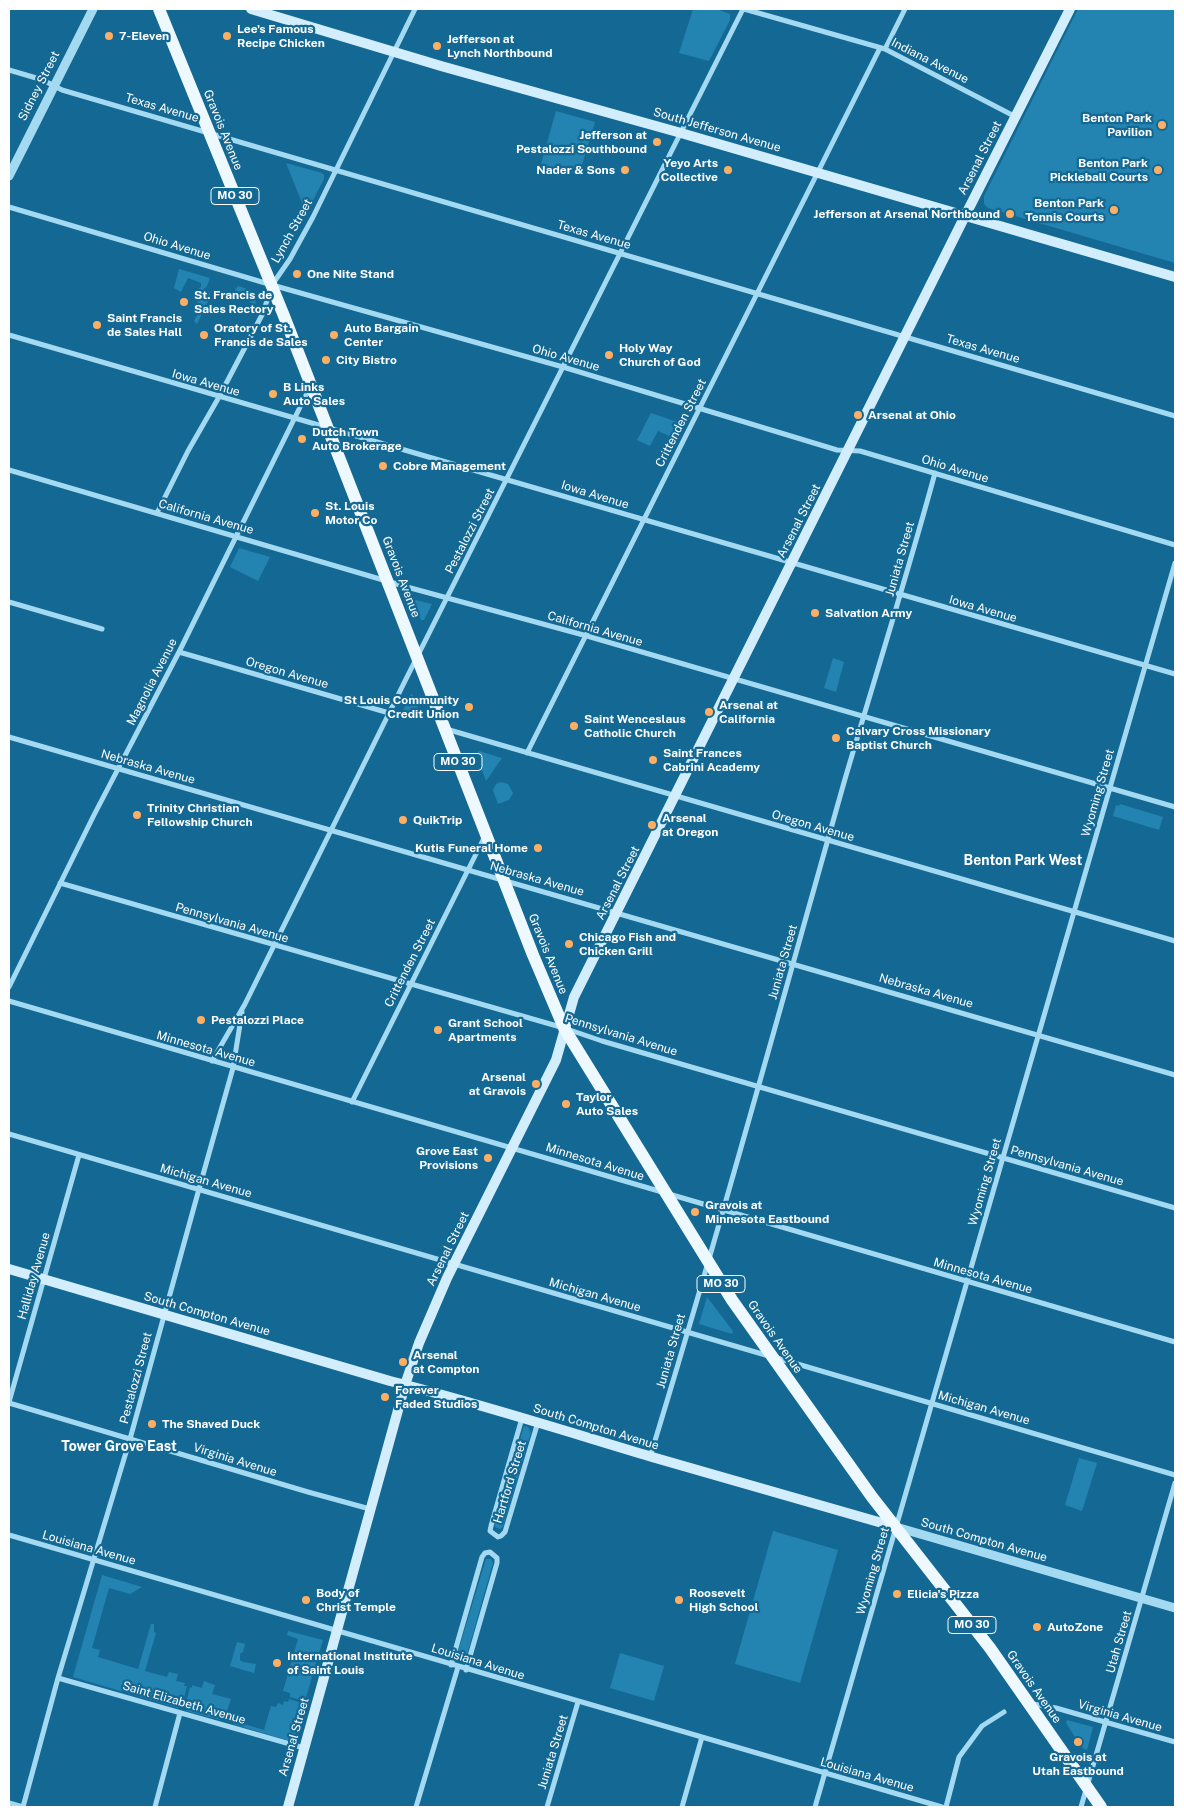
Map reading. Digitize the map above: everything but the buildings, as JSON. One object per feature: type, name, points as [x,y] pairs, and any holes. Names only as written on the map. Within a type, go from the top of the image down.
[{"type":"main road","name":"Gravois Avenue","points":[[159,9],[272,284],[549,996],[564,1028],[707,1261],[771,1357],[872,1497],[961,1610],[1030,1703],[1101,1807]]},
{"type":"main road","name":"South Jefferson Avenue","points":[[251,9],[1175,277]]},
{"type":"main road","name":"Arsenal Street","points":[[288,1807],[405,1385],[422,1336],[453,1264],[556,1060],[572,1002],[1070,9]]},
{"type":"main road","name":"South Compton Avenue","points":[[9,1269],[896,1527]]},
{"type":"street","name":"Sidney Street","points":[[9,176],[93,9]]},
{"type":"street","name":"Lynch Street","points":[[157,513],[188,452],[220,398],[263,313],[272,284],[290,259],[416,9]]},
{"type":"street","name":"Indiana Avenue","points":[[744,9],[883,49],[1016,117]]},
{"type":"street","name":"Pestalozzi Street","points":[[212,1061],[243,1009],[417,657],[744,9]]},
{"type":"street","name":"Crittenden Street","points":[[527,753],[817,173],[905,9]]},
{"type":"street","name":"Texas Avenue","points":[[9,70],[43,80],[62,90],[1175,416]]},
{"type":"street","name":"Ohio Avenue","points":[[9,207],[563,367],[837,450],[860,451],[1175,545]]},
{"type":"street","name":"Iowa Avenue","points":[[9,335],[220,398],[1175,674]]},
{"type":"street","name":"Magnolia Avenue","points":[[9,987],[118,768],[179,652],[311,384]]},
{"type":"street","name":"California Avenue","points":[[9,470],[1175,807]]},
{"type":"street","name":"Juniata Street","points":[[650,1457],[759,1087],[792,964],[863,717],[936,473]]},
{"type":"street","name":"Wyoming Street","points":[[815,1807],[1175,563]]},
{"type":"street","points":[[9,602],[102,629]]},
{"type":"street","name":"Oregon Avenue","points":[[179,652],[390,713]]},
{"type":"street","name":"Oregon Avenue","points":[[446,729],[1175,942]]},
{"type":"street","name":"Nebraska Avenue","points":[[9,737],[1175,1075]]},
{"type":"street","name":"Crittenden Street","points":[[352,1102],[486,834]]},
{"type":"street","name":"Pennsylvania Avenue","points":[[60,883],[564,1028],[1175,1208]]},
{"type":"street","name":"Minnesota Avenue","points":[[9,1002],[1175,1342]]},
{"type":"street","name":"Pestalozzi Street","points":[[22,1807],[58,1678],[130,1439],[233,1068],[243,1009]]},
{"type":"street","name":"Michigan Avenue","points":[[9,1134],[1175,1475]]},
{"type":"street","name":"Halliday Avenue","points":[[9,1402],[79,1155]]},
{"type":"street","name":"Virginia Avenue","points":[[9,1402],[370,1509]]},
{"type":"street","name":"Hartford Street","points":[[522,1417],[490,1526],[490,1531],[498,1537],[502,1536],[505,1532],[538,1422]]},
{"type":"street","name":"Utah Street","points":[[1081,1807],[1175,1482]]},
{"type":"street","name":"South Compton Avenue","points":[[896,1527],[1175,1608]]},
{"type":"street","name":"Louisiana Avenue","points":[[9,1535],[466,1670],[942,1807]]},
{"type":"street","points":[[451,1665],[482,1557],[485,1553],[490,1552],[497,1558],[497,1563],[466,1670]]},
{"type":"street","points":[[416,1807],[458,1667]]},
{"type":"street","name":"Saint Elizabeth Avenue","points":[[58,1678],[304,1748]]},
{"type":"street","name":"Juniata Street","points":[[547,1807],[578,1702]]},
{"type":"street","name":"Virginia Avenue","points":[[1030,1703],[1056,1708],[1175,1742]]},
{"type":"street","points":[[946,1807],[959,1757],[982,1726],[1004,1712]]},
{"type":"street","points":[[155,1807],[180,1713]]},
{"type":"street","points":[[682,1807],[702,1738]]},
{"type":"street","points":[[9,1803],[22,1807]]},
{"type":"shaded area","points":[[693,9],[716,9],[730,14],[730,20],[709,61],[679,53]]},
{"type":"shaded area","points":[[1078,9],[1175,9],[1175,263],[988,208],[984,204],[984,196]]},
{"type":"shaded area","points":[[556,111],[595,122],[579,175],[541,164]]},
{"type":"shaded area","points":[[286,163],[324,175],[324,179],[308,210],[304,208]]},
{"type":"shaded area","points":[[179,269],[210,278],[207,286],[201,292],[196,292],[201,287],[201,283],[188,278],[181,292],[174,288]]},
{"type":"shaded area","points":[[238,286],[252,292],[256,297],[255,305],[236,293],[235,290]]},
{"type":"shaded area","points":[[209,291],[210,301],[208,301],[197,324],[194,321],[200,309],[195,306],[200,297]]},
{"type":"shaded area","points":[[651,413],[683,424],[676,439],[658,431],[650,446],[637,440]]},
{"type":"shaded area","points":[[239,548],[270,557],[258,581],[230,567]]},
{"type":"shaded area","points":[[416,600],[432,604],[424,620],[421,620],[414,602]]},
{"type":"shaded area","points":[[833,658],[844,662],[836,692],[824,688]]},
{"type":"shaded area","points":[[411,694],[420,713],[417,714],[403,710]]},
{"type":"shaded area","points":[[479,751],[502,758],[486,781],[477,756]]},
{"type":"shaded area","points":[[501,782],[508,784],[513,793],[509,800],[498,804],[493,790],[496,784]]},
{"type":"shaded area","points":[[1120,804],[1163,817],[1159,830],[1113,816],[1116,805],[1119,806]]},
{"type":"shaded area","points":[[707,1297],[733,1331],[732,1334],[699,1324]]},
{"type":"shaded area","points":[[524,1426],[528,1427],[531,1432],[503,1527],[500,1529],[495,1527],[495,1523]]},
{"type":"shaded area","points":[[1079,1458],[1097,1463],[1082,1511],[1065,1505]]},
{"type":"shaded area","points":[[773,1531],[838,1550],[800,1683],[735,1664]]},
{"type":"shaded area","points":[[486,1559],[491,1559],[493,1563],[466,1658],[460,1661],[457,1655]]},
{"type":"shaded area","points":[[102,1575],[142,1587],[130,1594],[109,1588],[92,1648],[100,1650],[98,1657],[138,1669],[151,1624],[154,1624],[154,1632],[156,1633],[145,1671],[167,1677],[169,1672],[178,1674],[176,1681],[185,1683],[184,1686],[187,1686],[182,1706],[179,1705],[178,1708],[73,1677]]},
{"type":"shaded area","points":[[288,1631],[323,1640],[305,1701],[290,1697],[290,1693],[283,1691],[298,1639],[287,1635]]},
{"type":"shaded area","points":[[237,1642],[245,1644],[243,1652],[240,1654],[240,1660],[256,1664],[254,1673],[230,1666]]},
{"type":"shaded area","points":[[620,1653],[664,1666],[654,1701],[610,1688]]},
{"type":"shaded area","points":[[204,1681],[215,1685],[212,1694],[231,1699],[225,1717],[221,1720],[186,1711],[187,1708],[185,1707],[190,1687],[192,1688],[192,1685],[202,1688]]},
{"type":"shaded area","points":[[289,1699],[305,1704],[293,1742],[233,1724],[234,1721],[264,1730],[271,1706],[276,1707],[278,1703],[283,1705],[284,1701],[288,1702]]},
{"type":"shaded area","points":[[1067,1720],[1093,1727],[1087,1750],[1078,1742],[1080,1740],[1077,1736],[1075,1737],[1066,1723]]},
{"type":"place","name":"7-Eleven","points":[[109,36]]},
{"type":"place","name":"Lee's Famous Recipe Chicken","points":[[227,36]]},
{"type":"place","name":"Jefferson at Lynch Northbound","points":[[437,46]]},
{"type":"place","name":"Benton Park Pavilion","points":[[1162,125]]},
{"type":"place","name":"Jefferson at Pestalozzi Southbound","points":[[657,142]]},
{"type":"place","name":"Nader & Sons","points":[[625,170]]},
{"type":"place","name":"Yeyo Arts Collective","points":[[728,170]]},
{"type":"place","name":"Benton Park Pickleball Courts","points":[[1158,170]]},
{"type":"place","name":"Benton Park Tennis Courts","points":[[1114,210]]},
{"type":"place","name":"Jefferson at Arsenal Northbound","points":[[1010,214]]},
{"type":"place","name":"One Nite Stand","points":[[297,274]]},
{"type":"place","name":"St. Francis de Sales Rectory","points":[[184,302]]},
{"type":"place","name":"Saint Francis de Sales Hall","points":[[97,325]]},
{"type":"place","name":"Oratory of St. Francis de Sales","points":[[204,335]]},
{"type":"place","name":"Auto Bargain Center","points":[[334,335]]},
{"type":"place","name":"Holy Way Church of God","points":[[609,355]]},
{"type":"place","name":"City Bistro","points":[[326,360]]},
{"type":"place","name":"B Links Auto Sales","points":[[273,394]]},
{"type":"place","name":"Arsenal at Ohio","points":[[858,415]]},
{"type":"place","name":"Dutch Town Auto Brokerage","points":[[302,439]]},
{"type":"place","name":"Cobre Management","points":[[383,466]]},
{"type":"place","name":"St. Louis Motor Co","points":[[315,513]]},
{"type":"place","name":"Salvation Army","points":[[815,613]]},
{"type":"place","name":"St Louis Community Credit Union","points":[[469,707]]},
{"type":"place","name":"Arsenal at California","points":[[709,712]]},
{"type":"place","name":"Saint Wenceslaus Catholic Church","points":[[574,726]]},
{"type":"place","name":"Calvary Cross Missionary Baptist Church","points":[[836,738]]},
{"type":"place","name":"Saint Frances Cabrini Academy","points":[[653,760]]},
{"type":"place","name":"Trinity Christian Fellowship Church","points":[[137,815]]},
{"type":"place","name":"QuikTrip","points":[[403,820]]},
{"type":"place","name":"Arsenal at Oregon","points":[[652,825]]},
{"type":"place","name":"Kutis Funeral Home","points":[[538,848]]},
{"type":"place","name":"Chicago Fish and Chicken Grill","points":[[569,944]]},
{"type":"place","name":"Pestalozzi Place","points":[[201,1020]]},
{"type":"place","name":"Grant School Apartments","points":[[438,1030]]},
{"type":"place","name":"Arsenal at Gravois","points":[[536,1084]]},
{"type":"place","name":"Taylor Auto Sales","points":[[566,1104]]},
{"type":"place","name":"Grove East Provisions","points":[[488,1158]]},
{"type":"place","name":"Gravois at Minnesota Eastbound","points":[[695,1212]]},
{"type":"place","name":"Arsenal at Compton","points":[[403,1362]]},
{"type":"place","name":"Forever Faded Studios","points":[[385,1397]]},
{"type":"place","name":"The Shaved Duck","points":[[152,1424]]},
{"type":"place","name":"Elicia's Pizza","points":[[897,1594]]},
{"type":"place","name":"Body of Christ Temple","points":[[306,1600]]},
{"type":"place","name":"Roosevelt High School","points":[[679,1600]]},
{"type":"place","name":"AutoZone","points":[[1037,1627]]},
{"type":"place","name":"International Institute of Saint Louis","points":[[277,1663]]},
{"type":"place","name":"Gravois at Utah Eastbound","points":[[1078,1742]]},
{"type":"district","name":"Benton Park West","points":[[1023,861]]},
{"type":"district","name":"Tower Grove East","points":[[119,1447]]}]
